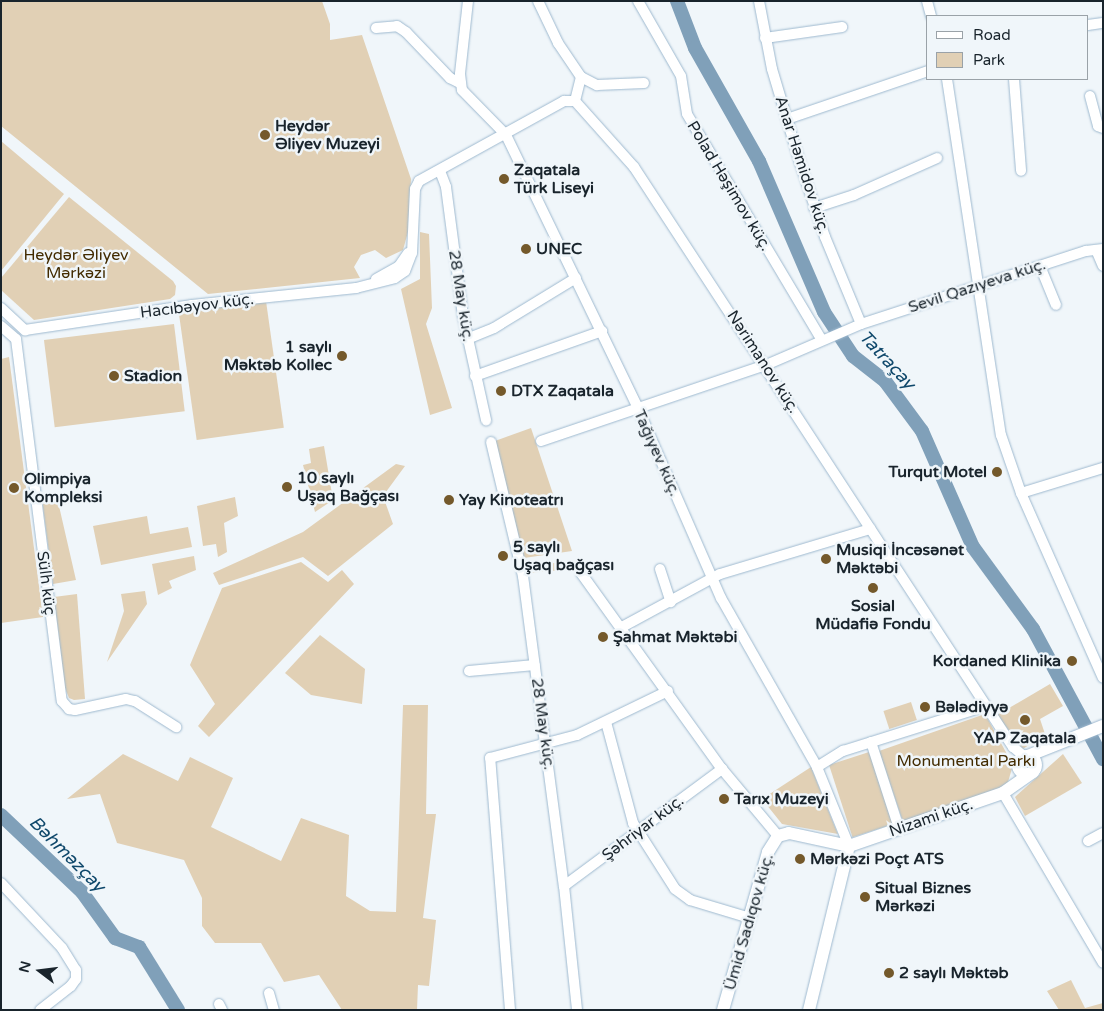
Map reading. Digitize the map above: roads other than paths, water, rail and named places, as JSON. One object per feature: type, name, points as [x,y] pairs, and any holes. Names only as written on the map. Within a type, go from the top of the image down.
[{"type":"main road","points":[[1007,790],[1022,761],[1065,740],[1101,730]]},
{"type":"main road","name":"Nizami küç.","points":[[849,846],[1007,790],[1034,771],[1065,740]]},
{"type":"main road","points":[[1022,761],[1025,773],[1034,771]]},
{"type":"main road","points":[[778,836],[789,833],[849,846],[809,1010]]},
{"type":"main road","name":"Ümid Sadıqov küç.","points":[[723,1010],[768,852],[778,836]]},
{"type":"street","points":[[468,1],[460,83],[466,94],[498,123],[506,134]]},
{"type":"street","points":[[538,1],[558,43],[581,77],[597,84],[644,83]]},
{"type":"street","name":"Polad Həşimov küç.","points":[[638,1],[681,76],[687,114],[823,338]]},
{"type":"street","name":"Anar Həmidov küç.","points":[[759,1],[766,38],[787,119],[814,208],[856,325]]},
{"type":"street","points":[[927,1],[931,15]]},
{"type":"street","points":[[1089,25],[1103,23]]},
{"type":"street","points":[[376,28],[397,26],[406,32],[450,78],[460,83]]},
{"type":"street","points":[[766,38],[842,26]]},
{"type":"street","points":[[787,119],[926,72]]},
{"type":"street","points":[[440,170],[564,101],[575,101],[581,77]]},
{"type":"street","points":[[947,80],[980,286],[999,427],[1021,493],[1103,678]]},
{"type":"street","points":[[1014,80],[1021,171]]},
{"type":"street","points":[[1090,96],[1098,126],[1103,128]]},
{"type":"street","name":"Nərimanov küç.","points":[[575,101],[634,167],[766,365],[870,529],[1022,761]]},
{"type":"street","name":"Tağıyev küç.","points":[[506,134],[637,406],[712,580],[817,767],[849,846]]},
{"type":"street","points":[[814,208],[854,195],[937,158]]},
{"type":"street","name":"Hacıbəyov küç.","points":[[25,330],[192,305],[369,285],[395,278],[404,271],[413,245],[417,185],[440,170]]},
{"type":"street","name":"28 May küç.","points":[[440,170],[446,187],[467,339],[486,420]]},
{"type":"street","points":[[1100,250],[1103,266]]},
{"type":"street","name":"Sevil Qazıyeva küç.","points":[[823,338],[856,325],[1086,251],[1100,250]]},
{"type":"street","points":[[1040,266],[1056,305]]},
{"type":"street","points":[[467,339],[494,328],[576,278]]},
{"type":"street","points":[[1,308],[25,330],[16,339],[1,326]]},
{"type":"street","points":[[475,376],[602,331]]},
{"type":"street","points":[[541,441],[637,406],[766,365],[823,338]]},
{"type":"street","name":"Sülh küç","points":[[16,339],[62,701],[69,709],[75,710],[126,699],[135,701],[176,727]]},
{"type":"street","name":"28 May küç.","points":[[491,442],[522,570],[564,886],[577,1010]]},
{"type":"street","points":[[1021,493],[1103,468]]},
{"type":"street","points":[[622,627],[731,570],[870,529]]},
{"type":"street","points":[[660,568],[672,602]]},
{"type":"street","points":[[582,573],[722,769],[778,836]]},
{"type":"street","points":[[469,671],[535,665]]},
{"type":"street","points":[[510,1010],[488,766],[494,755],[545,744],[606,722],[668,691]]},
{"type":"street","points":[[817,767],[843,751],[986,706]]},
{"type":"street","points":[[606,722],[628,811],[637,832],[681,896],[750,918]]},
{"type":"street","points":[[871,742],[900,828]]},
{"type":"street","name":"Şəhriyar küç.","points":[[564,886],[722,769]]},
{"type":"street","points":[[1007,790],[1103,962]]},
{"type":"street","points":[[1088,841],[1103,832]]},
{"type":"street","points":[[1,883],[62,948],[76,970],[76,979],[71,986],[40,1010]]},
{"type":"street","points":[[269,993],[274,1010]]},
{"type":"waterway","name":"Tatraçay","points":[[677,1],[695,48],[759,161],[824,312],[853,356],[885,381],[922,431],[973,547],[1033,629],[1103,759]]},
{"type":"waterway","name":"Bəhməzçay","points":[[1,815],[82,892],[115,938],[139,947],[178,1010]]},
{"type":"place","name":"Heydər Əliyev Muzeyi","points":[[265,135]]},
{"type":"place","name":"Zaqatala Türk Liseyi","points":[[504,179]]},
{"type":"place","name":"UNEC","points":[[526,249]]},
{"type":"place","name":"1 saylı Məktəb Kollec","points":[[342,356]]},
{"type":"place","name":"Stadion","points":[[114,376]]},
{"type":"place","name":"DTX Zaqatala","points":[[501,391]]},
{"type":"place","name":"Turqut Motel","points":[[997,472]]},
{"type":"place","name":"10 saylı Uşaq Bağçası","points":[[287,487]]},
{"type":"place","name":"Olimpiya Kompleksi","points":[[14,488]]},
{"type":"place","name":"Yay Kinoteatrı","points":[[449,500]]},
{"type":"place","name":"5 saylı Uşaq bağçası","points":[[503,556]]},
{"type":"place","name":"Musiqi İncəsənət Məktəbi","points":[[826,559]]},
{"type":"place","name":"Sosial Müdafiə Fondu","points":[[873,588]]},
{"type":"place","name":"Şahmat Məktəbi","points":[[603,637]]},
{"type":"place","name":"Kordaned Klinika","points":[[1072,661]]},
{"type":"place","name":"Bələdiyyə","points":[[925,707]]},
{"type":"place","name":"YAP Zaqatala","points":[[1025,720]]},
{"type":"place","name":"Tarıx Muzeyi","points":[[724,799]]},
{"type":"place","name":"Mərkəzi Poçt ATS","points":[[800,859]]},
{"type":"place","name":"Situal Biznes Mərkəzi","points":[[865,897]]},
{"type":"place","name":"2 saylı Məktəb","points":[[889,973]]},
{"type":"park label","name":"Heydər Əliyev Mərkəzi","points":[[76,264]]},
{"type":"park label","name":"Monumental Parkı","points":[[966,761]]}]
